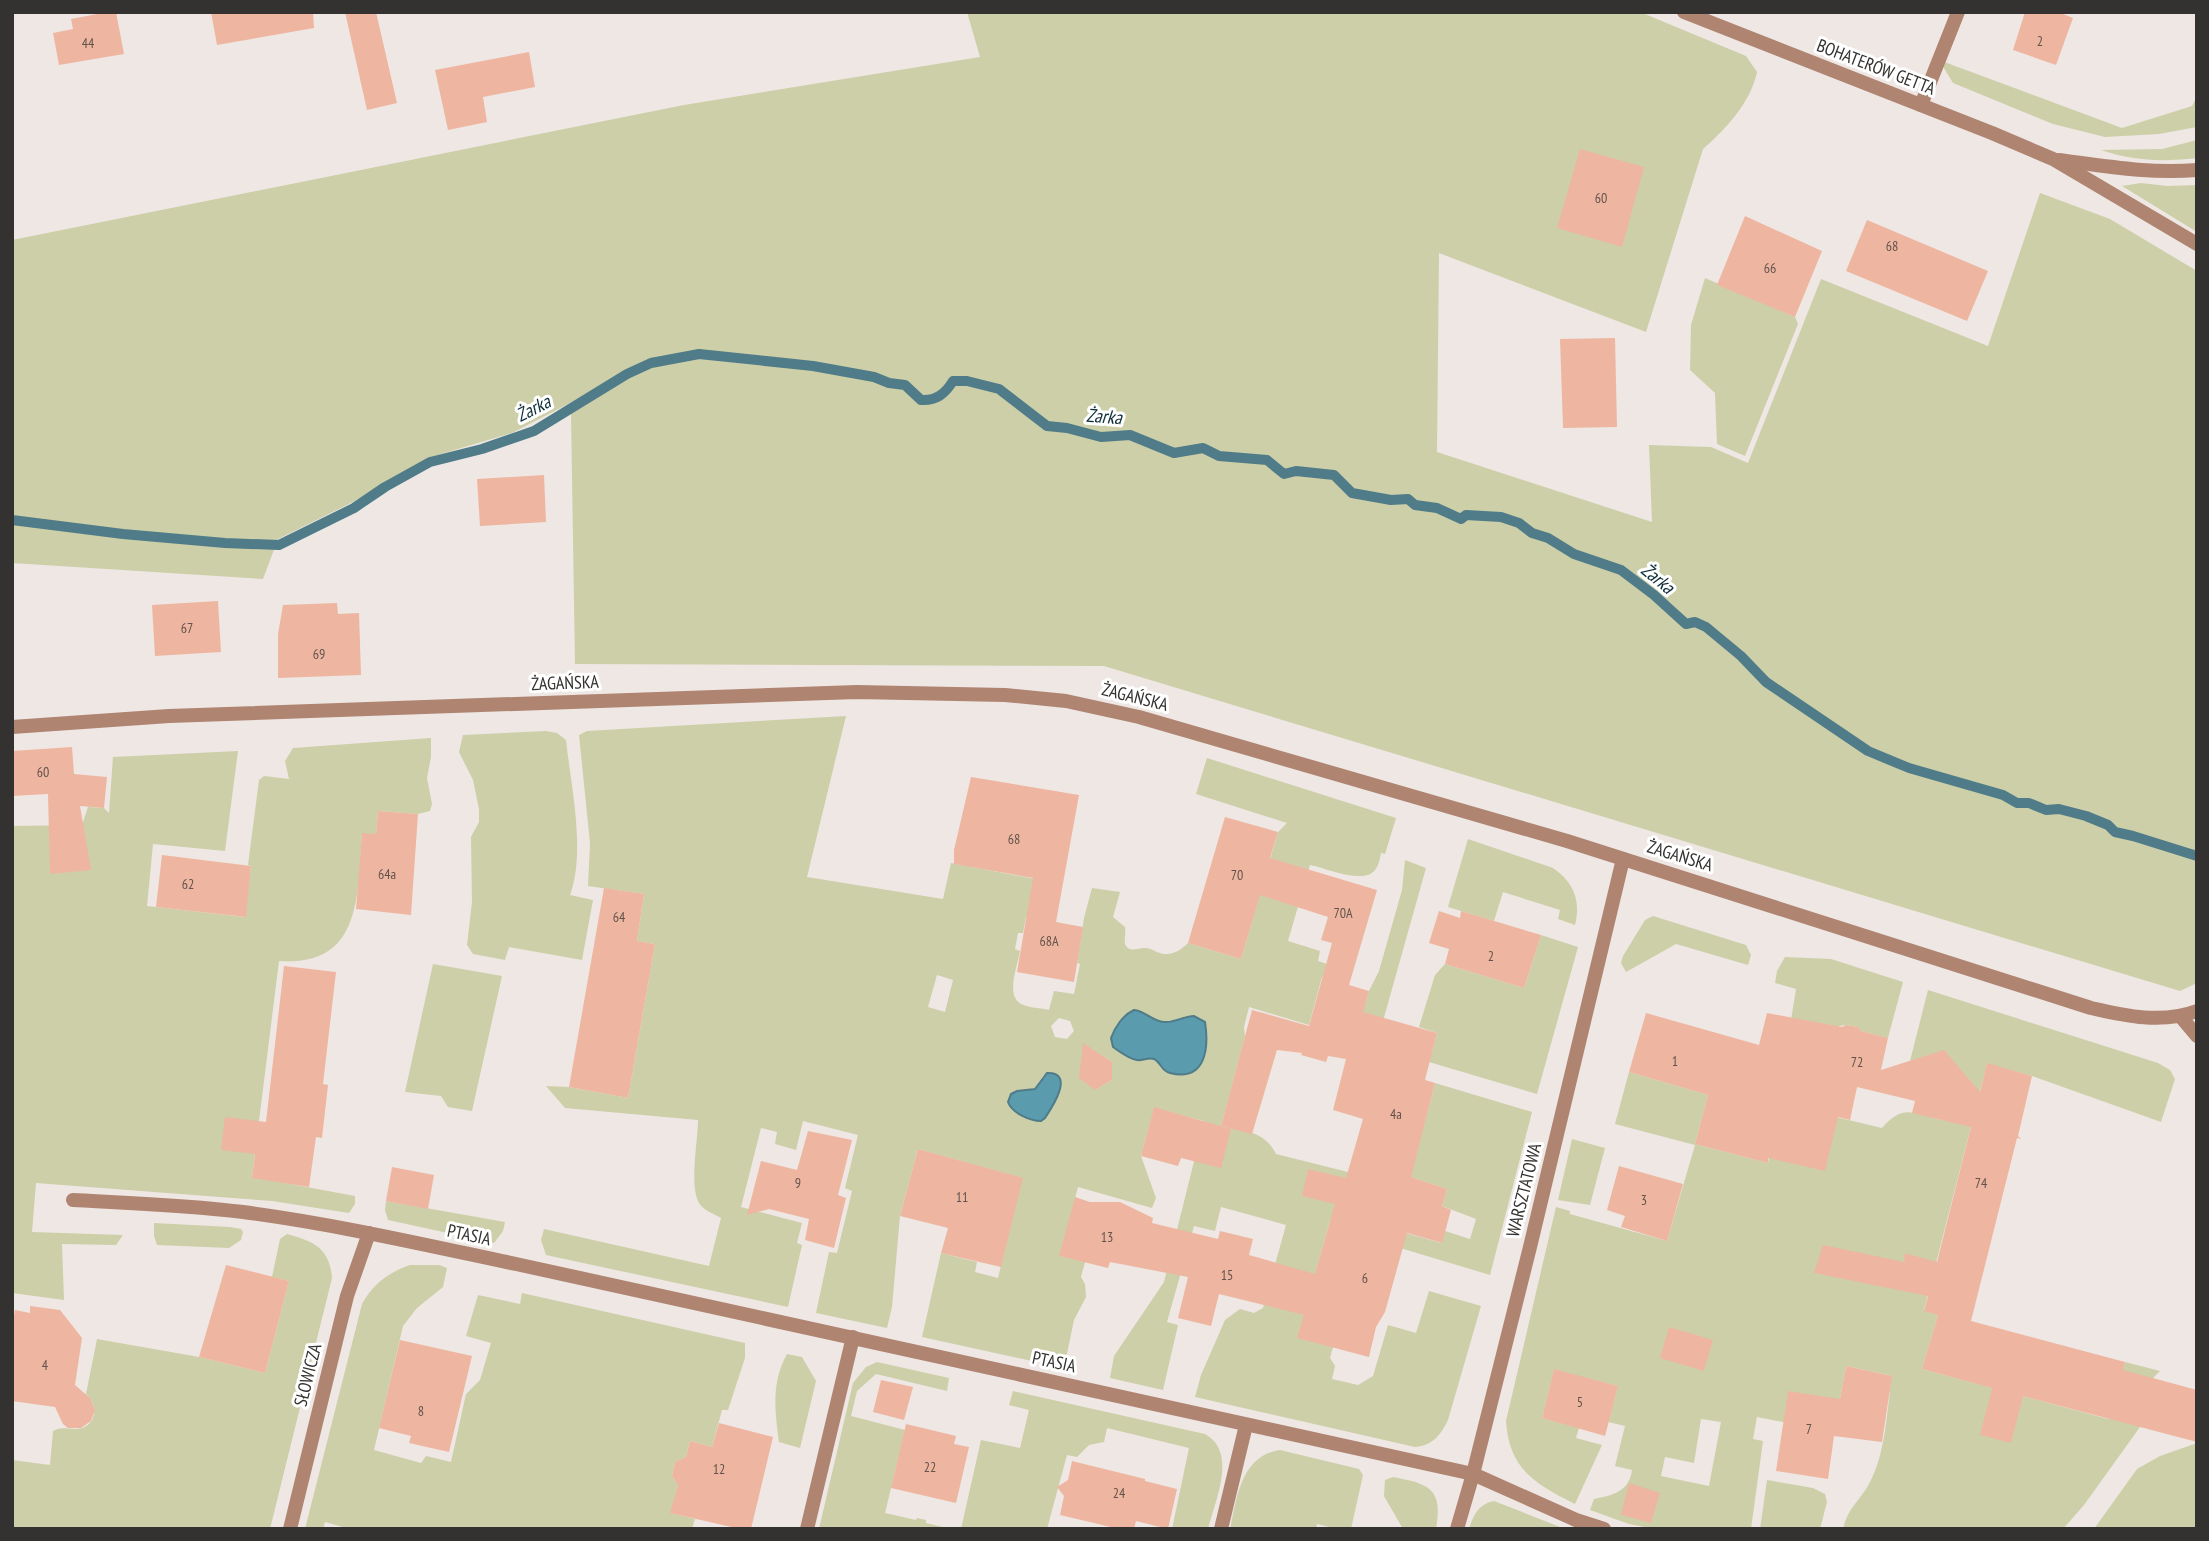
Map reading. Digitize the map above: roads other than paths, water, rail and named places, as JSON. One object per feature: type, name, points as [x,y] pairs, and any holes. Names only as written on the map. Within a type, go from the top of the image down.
[{"type":"street","name":"BOHATERÓW GETTA","points":[[1684,12],[2053,159],[2197,244]]},
{"type":"street","points":[[1921,106],[1958,12]]},
{"type":"street","name":"BOHATERÓW GETTA","points":[[2053,159],[2130,169],[2197,170]]},
{"type":"street","name":"ŻAGAŃSKA","points":[[12,727],[169,716],[856,692],[1005,695],[1066,701],[1139,717],[1623,859],[2091,1008],[2134,1016],[2181,1017]]},
{"type":"street","name":"WARSZTATOWA","points":[[1457,1529],[1473,1474],[1623,859]]},
{"type":"street","points":[[2197,1011],[2181,1017],[2197,1037]]},
{"type":"street","name":"PTASIA","points":[[73,1200],[243,1212],[369,1233],[853,1337],[1473,1474],[1576,1520],[1604,1529]]},
{"type":"street","name":"SŁOWICZA","points":[[290,1529],[347,1296],[369,1233]]},
{"type":"street","points":[[807,1529],[853,1337]]},
{"type":"street","points":[[1222,1529],[1246,1425]]},
{"type":"water","points":[[1134,1010],[1162,1022],[1194,1016],[1205,1022],[1205,1052],[1198,1068],[1182,1074],[1170,1073],[1154,1059],[1134,1059],[1113,1047],[1111,1038],[1115,1030],[1123,1018]]},
{"type":"water","points":[[1047,1073],[1055,1074],[1060,1078],[1061,1084],[1057,1098],[1045,1118],[1041,1121],[1032,1120],[1013,1110],[1008,1102],[1011,1094],[1035,1089]]},
{"type":"waterway","name":"Żarka","points":[[12,520],[123,534],[279,545],[354,508],[430,462],[482,449],[534,431],[627,374],[651,363],[699,354],[813,366],[874,377],[905,385],[921,400],[940,396],[953,381],[967,381],[999,389],[1047,426],[1101,437],[1130,435],[1174,453],[1203,448],[1219,456],[1267,460],[1284,474],[1296,471],[1334,475],[1352,493],[1391,500],[1408,499],[1415,505],[1437,508],[1461,519],[1466,515],[1501,517],[1519,523],[1532,533],[1548,538],[1574,554],[1621,570],[1686,624],[1695,622],[1706,627],[1741,656],[1766,682],[1868,751],[1909,768],[2003,795],[2017,803],[2029,803],[2046,810],[2059,809],[2086,816],[2108,825],[2115,832],[2197,856]]}]
